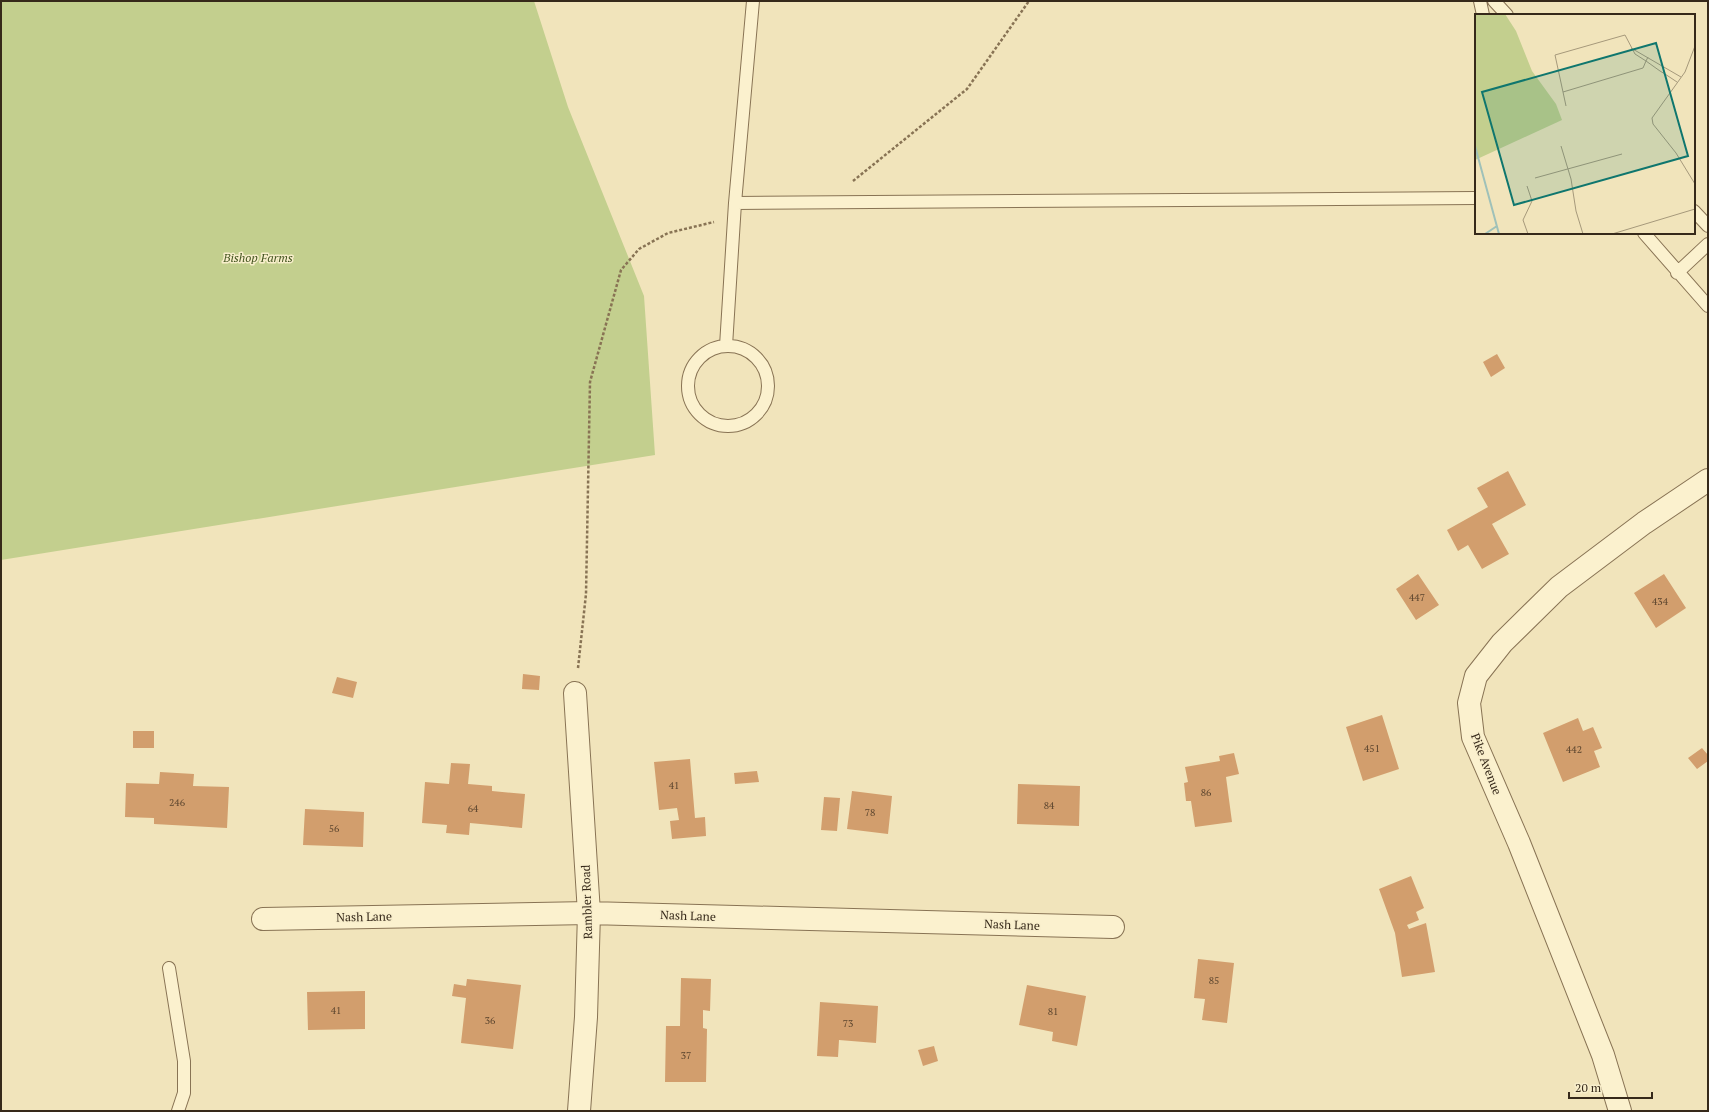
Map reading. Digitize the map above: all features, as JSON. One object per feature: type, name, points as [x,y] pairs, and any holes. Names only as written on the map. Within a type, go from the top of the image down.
[{"type":"street","name":"Pike Avenue","points":[[1620,1111],[1603,1055],[1519,843],[1473,737],[1469,703],[1476,676],[1502,642],[1559,587],[1644,523],[1708,480]]},
{"type":"street","name":"Rambler Road","points":[[575,693],[589,914],[586,1017],[579,1111]]},
{"type":"street","name":"Nash Lane","points":[[263,919],[589,914],[1114,927]]},
{"type":"lane","points":[[726,346],[735,203],[753,1]]},
{"type":"lane","points":[[1480,1],[1483,14]]},
{"type":"lane","points":[[1494,1],[1506,14]]},
{"type":"lane","points":[[735,203],[1475,198]]},
{"type":"lane","points":[[1695,212],[1708,226]]},
{"type":"lane","points":[[1645,234],[1677,273],[1708,306]]},
{"type":"lane","points":[[1677,273],[1708,244]]},
{"type":"lane","points":[[726,346],[738,347],[751,353],[760,362],[766,373],[768,386],[766,399],[759,411],[750,420],[737,425],[724,426],[712,423],[700,415],[692,405],[688,392],[688,378],[693,366],[701,356],[712,349],[726,346]]},
{"type":"lane","points":[[169,968],[184,1062],[184,1093],[178,1111]]},
{"type":"green space","name":"Bishop Farms","points":[[1,1],[534,1],[568,107],[644,296],[655,455],[1,560]]},
{"type":"building","points":[[1497,354],[1505,368],[1491,377],[1483,362]]},
{"type":"building","points":[[1508,471],[1526,505],[1492,524],[1509,554],[1482,569],[1468,545],[1458,551],[1447,530],[1488,507],[1477,488]]},
{"type":"building","points":[[1418,574],[1439,605],[1416,620],[1396,589]]},
{"type":"building","points":[[1664,574],[1686,608],[1656,628],[1634,593]]},
{"type":"building","points":[[523,674],[540,676],[539,690],[522,689]]},
{"type":"building","points":[[337,677],[357,682],[353,698],[332,693]]},
{"type":"building","points":[[1382,715],[1399,769],[1363,781],[1346,727]]},
{"type":"building","points":[[1578,718],[1583,731],[1593,727],[1602,748],[1594,751],[1600,767],[1563,782],[1543,733]]},
{"type":"building","points":[[133,731],[154,731],[154,748],[133,748]]},
{"type":"building","points":[[1702,748],[1708,755],[1708,761],[1697,769],[1688,758]]},
{"type":"building","points":[[1234,753],[1239,774],[1226,777],[1232,822],[1195,827],[1191,801],[1186,801],[1184,783],[1188,782],[1185,767],[1220,761],[1219,756]]},
{"type":"building","points":[[690,759],[695,818],[705,817],[706,836],[672,839],[670,821],[679,820],[677,808],[659,810],[654,762]]},
{"type":"building","points":[[451,763],[470,764],[468,784],[492,786],[492,791],[525,794],[522,828],[470,823],[469,835],[446,833],[447,825],[422,823],[425,782],[449,784]]},
{"type":"building","points":[[757,771],[759,782],[735,784],[734,773]]},
{"type":"building","points":[[160,772],[194,774],[193,786],[229,787],[227,828],[154,824],[154,818],[125,817],[126,783],[159,784]]},
{"type":"building","points":[[1018,784],[1080,786],[1079,826],[1017,824]]},
{"type":"building","points":[[852,791],[892,796],[888,834],[847,829]]},
{"type":"building","points":[[824,797],[840,798],[837,831],[821,830]]},
{"type":"building","points":[[305,809],[364,812],[363,847],[303,845]]},
{"type":"building","points":[[1411,876],[1424,908],[1416,912],[1419,920],[1407,925],[1409,929],[1426,923],[1435,972],[1402,977],[1395,933],[1379,889]]},
{"type":"building","points":[[1198,959],[1234,963],[1227,1023],[1202,1020],[1205,999],[1194,998]]},
{"type":"building","points":[[681,978],[711,979],[710,1011],[703,1010],[703,1028],[707,1029],[706,1082],[665,1082],[666,1026],[680,1026]]},
{"type":"building","points":[[467,979],[521,985],[513,1049],[461,1043],[466,998],[452,996],[454,984],[466,986]]},
{"type":"building","points":[[1027,985],[1086,996],[1077,1046],[1052,1041],[1053,1032],[1019,1025]]},
{"type":"building","points":[[365,991],[365,1029],[308,1030],[307,992]]},
{"type":"building","points":[[820,1002],[878,1006],[876,1043],[839,1040],[838,1057],[817,1056]]},
{"type":"building","points":[[934,1046],[938,1061],[923,1066],[918,1050]]}]
